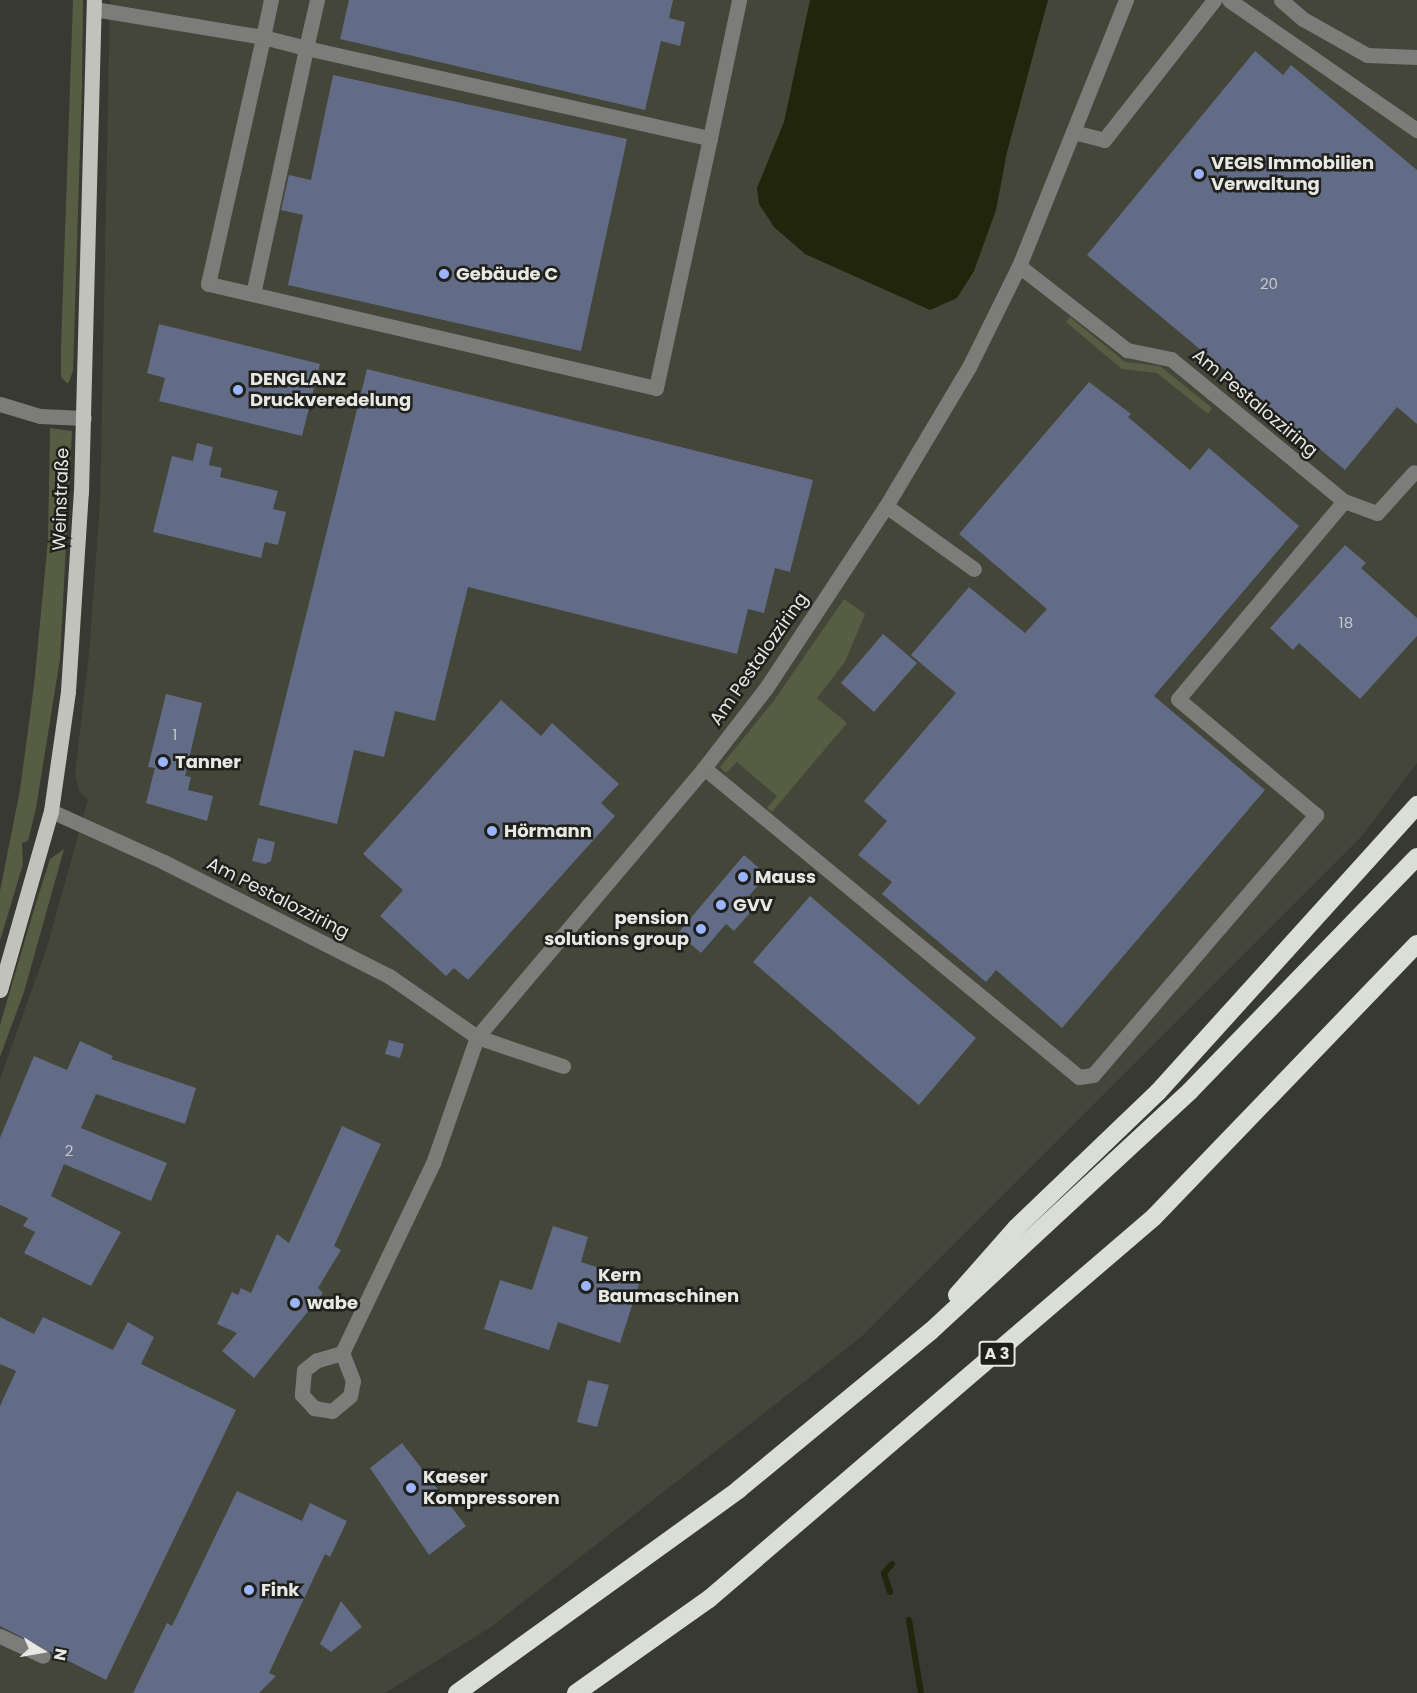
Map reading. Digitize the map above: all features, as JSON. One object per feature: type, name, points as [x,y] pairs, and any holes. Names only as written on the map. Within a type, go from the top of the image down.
[{"type":"highway","points":[[931,1331],[963,1286],[1016,1228],[1158,1092],[1417,805]]},
{"type":"highway","points":[[457,1693],[738,1490],[931,1331],[1190,1091],[1417,857]]},
{"type":"highway","name":"A 3","points":[[576,1693],[709,1599],[1137,1232],[1388,978],[1417,944]]},
{"type":"highway","points":[[1388,978],[1417,958]]},
{"type":"main road","name":"Weinstraße","points":[[0,990],[51,811],[68,691],[84,418],[94,4]]},
{"type":"street","points":[[271,0],[208,284],[656,388],[739,0]]},
{"type":"street","points":[[253,294],[317,0]]},
{"type":"street","name":"Am Pestalozziring","points":[[342,1353],[433,1162],[477,1037],[704,768],[766,688],[886,506],[969,366],[1019,266],[1126,0]]},
{"type":"street","points":[[1073,132],[1104,140],[1214,0]]},
{"type":"street","points":[[1229,0],[1417,130]]},
{"type":"street","points":[[1281,0],[1303,19],[1367,55],[1411,57]]},
{"type":"street","points":[[94,4],[263,37],[710,138]]},
{"type":"street","name":"Am Pestalozziring","points":[[1019,266],[1127,350],[1171,359],[1344,501],[1377,513],[1414,472]]},
{"type":"street","points":[[0,404],[40,416],[84,418]]},
{"type":"street","points":[[704,768],[1079,1077],[1093,1075],[1316,815],[1178,699],[1344,501]]},
{"type":"street","points":[[886,506],[974,569]]},
{"type":"street","name":"Am Pestalozziring","points":[[51,811],[83,822],[389,976],[477,1037]]},
{"type":"street","points":[[477,1037],[563,1066]]},
{"type":"street","points":[[0,1636],[43,1656]]},
{"type":"shaded area","points":[[73,0],[83,0],[82,84],[73,371],[68,384],[61,377],[61,347]]},
{"type":"shaded area","points":[[110,0],[1417,0],[1417,763],[1361,837],[860,1338],[491,1627],[385,1693],[0,1693],[0,1079],[46,950],[88,800],[79,791],[75,772],[89,654],[100,503]]},
{"type":"shaded area","points":[[810,0],[1048,0],[1007,152],[996,210],[974,271],[957,298],[930,310],[805,254],[774,227],[759,204],[757,188],[784,122]]},
{"type":"shaded area","points":[[1070,317],[1125,362],[1160,366],[1212,408],[1208,414],[1157,373],[1122,369],[1066,322]]},
{"type":"shaded area","points":[[50,428],[72,431],[60,659],[36,808],[28,841],[22,843],[23,864],[0,941],[0,891],[20,790],[34,685],[48,540]]},
{"type":"shaded area","points":[[844,599],[865,614],[845,662],[817,698],[847,723],[772,812],[767,808],[777,796],[737,762],[726,773],[720,767],[773,702]]},
{"type":"shaded area","points":[[64,849],[24,992],[0,1057],[0,1025],[35,906],[50,859]]},
{"type":"building","points":[[349,0],[673,0],[669,18],[685,22],[680,46],[661,41],[645,110],[340,39]]},
{"type":"building","points":[[1255,51],[1283,75],[1291,65],[1417,170],[1417,424],[1397,407],[1345,470],[1087,255]]},
{"type":"building","points":[[333,75],[627,139],[581,351],[288,285],[303,215],[281,210],[289,175],[311,180]]},
{"type":"building","name":"DENGLANZ Druckveredelung","points":[[159,324],[320,364],[302,436],[159,401],[165,378],[147,373]]},
{"type":"building","points":[[367,369],[813,480],[790,572],[775,568],[764,613],[748,609],[737,654],[468,587],[435,721],[395,711],[384,757],[354,750],[337,824],[259,805]]},
{"type":"building","points":[[1089,382],[1131,414],[1128,417],[1190,470],[1209,448],[1299,526],[1154,696],[1265,790],[1062,1028],[996,970],[986,982],[882,894],[892,882],[858,855],[887,821],[864,801],[956,693],[911,655],[969,587],[1025,633],[1047,609],[959,534]]},
{"type":"building","points":[[197,443],[213,447],[209,465],[222,468],[220,477],[278,491],[273,509],[286,512],[278,545],[265,542],[261,558],[153,532],[172,456],[193,461]]},
{"type":"building","points":[[1345,545],[1366,563],[1361,568],[1417,618],[1417,636],[1360,699],[1299,643],[1293,650],[1270,628]]},
{"type":"building","points":[[883,634],[917,663],[874,712],[841,683]]},
{"type":"building","points":[[166,694],[202,703],[185,776],[191,777],[188,790],[213,796],[207,821],[146,803],[155,768],[148,767]]},
{"type":"building","name":"Hörmann","points":[[501,700],[541,736],[552,723],[619,784],[601,803],[615,816],[468,980],[454,968],[446,976],[380,916],[403,890],[363,854]]},
{"type":"building","points":[[258,838],[275,842],[271,861],[265,864],[252,861]]},
{"type":"building","points":[[744,855],[767,875],[748,897],[757,905],[734,931],[726,924],[701,953],[678,933]]},
{"type":"building","points":[[810,896],[976,1038],[919,1105],[753,962]]},
{"type":"building","points":[[389,1040],[404,1044],[400,1058],[385,1054]]},
{"type":"building","points":[[80,1041],[113,1056],[111,1059],[196,1088],[185,1124],[96,1094],[81,1128],[167,1163],[151,1201],[64,1164],[51,1196],[121,1232],[91,1286],[24,1253],[35,1232],[23,1226],[28,1218],[0,1205],[0,1138],[34,1056],[67,1070]]},
{"type":"building","points":[[342,1126],[381,1144],[334,1246],[341,1250],[318,1288],[323,1293],[254,1378],[222,1351],[237,1333],[217,1324],[232,1292],[238,1295],[241,1288],[251,1293],[277,1234],[289,1243]]},
{"type":"building","name":"Kern Baumaschinen","points":[[553,1226],[588,1237],[581,1262],[640,1281],[620,1343],[558,1322],[549,1350],[484,1329],[500,1280],[532,1290]]},
{"type":"building","points":[[0,1317],[34,1334],[43,1317],[113,1350],[128,1322],[154,1337],[141,1364],[236,1410],[106,1680],[0,1626],[0,1406],[16,1371],[0,1364]]},
{"type":"building","points":[[588,1380],[609,1385],[597,1427],[577,1422]]},
{"type":"building","name":"Kaeser Kompressoren","points":[[402,1443],[466,1526],[429,1555],[370,1468]]},
{"type":"building","name":"Fink","points":[[237,1491],[302,1521],[310,1503],[347,1521],[330,1557],[325,1554],[269,1673],[276,1676],[259,1693],[133,1693],[167,1623],[172,1626]]},
{"type":"building","points":[[341,1601],[362,1627],[331,1652],[320,1644]]},
{"type":"waterway","points":[[890,1592],[884,1573],[892,1564]]},
{"type":"waterway","points":[[909,1620],[921,1693]]},
{"type":"place","name":"VEGIS Immobilien Verwaltung","points":[[1199,174]]},
{"type":"place","name":"Gebäude C","points":[[444,274]]},
{"type":"place","name":"DENGLANZ Druckveredelung","points":[[238,390]]},
{"type":"place","name":"Tanner","points":[[163,762]]},
{"type":"place","name":"Hörmann","points":[[492,831]]},
{"type":"place","name":"Mauss","points":[[743,877]]},
{"type":"place","name":"GVV","points":[[721,905]]},
{"type":"place","name":"pension solutions group","points":[[701,929]]},
{"type":"place","name":"Kern Baumaschinen","points":[[586,1286]]},
{"type":"place","name":"wabe","points":[[295,1303]]},
{"type":"place","name":"Kaeser Kompressoren","points":[[411,1488]]},
{"type":"place","name":"Fink","points":[[249,1590]]}]
